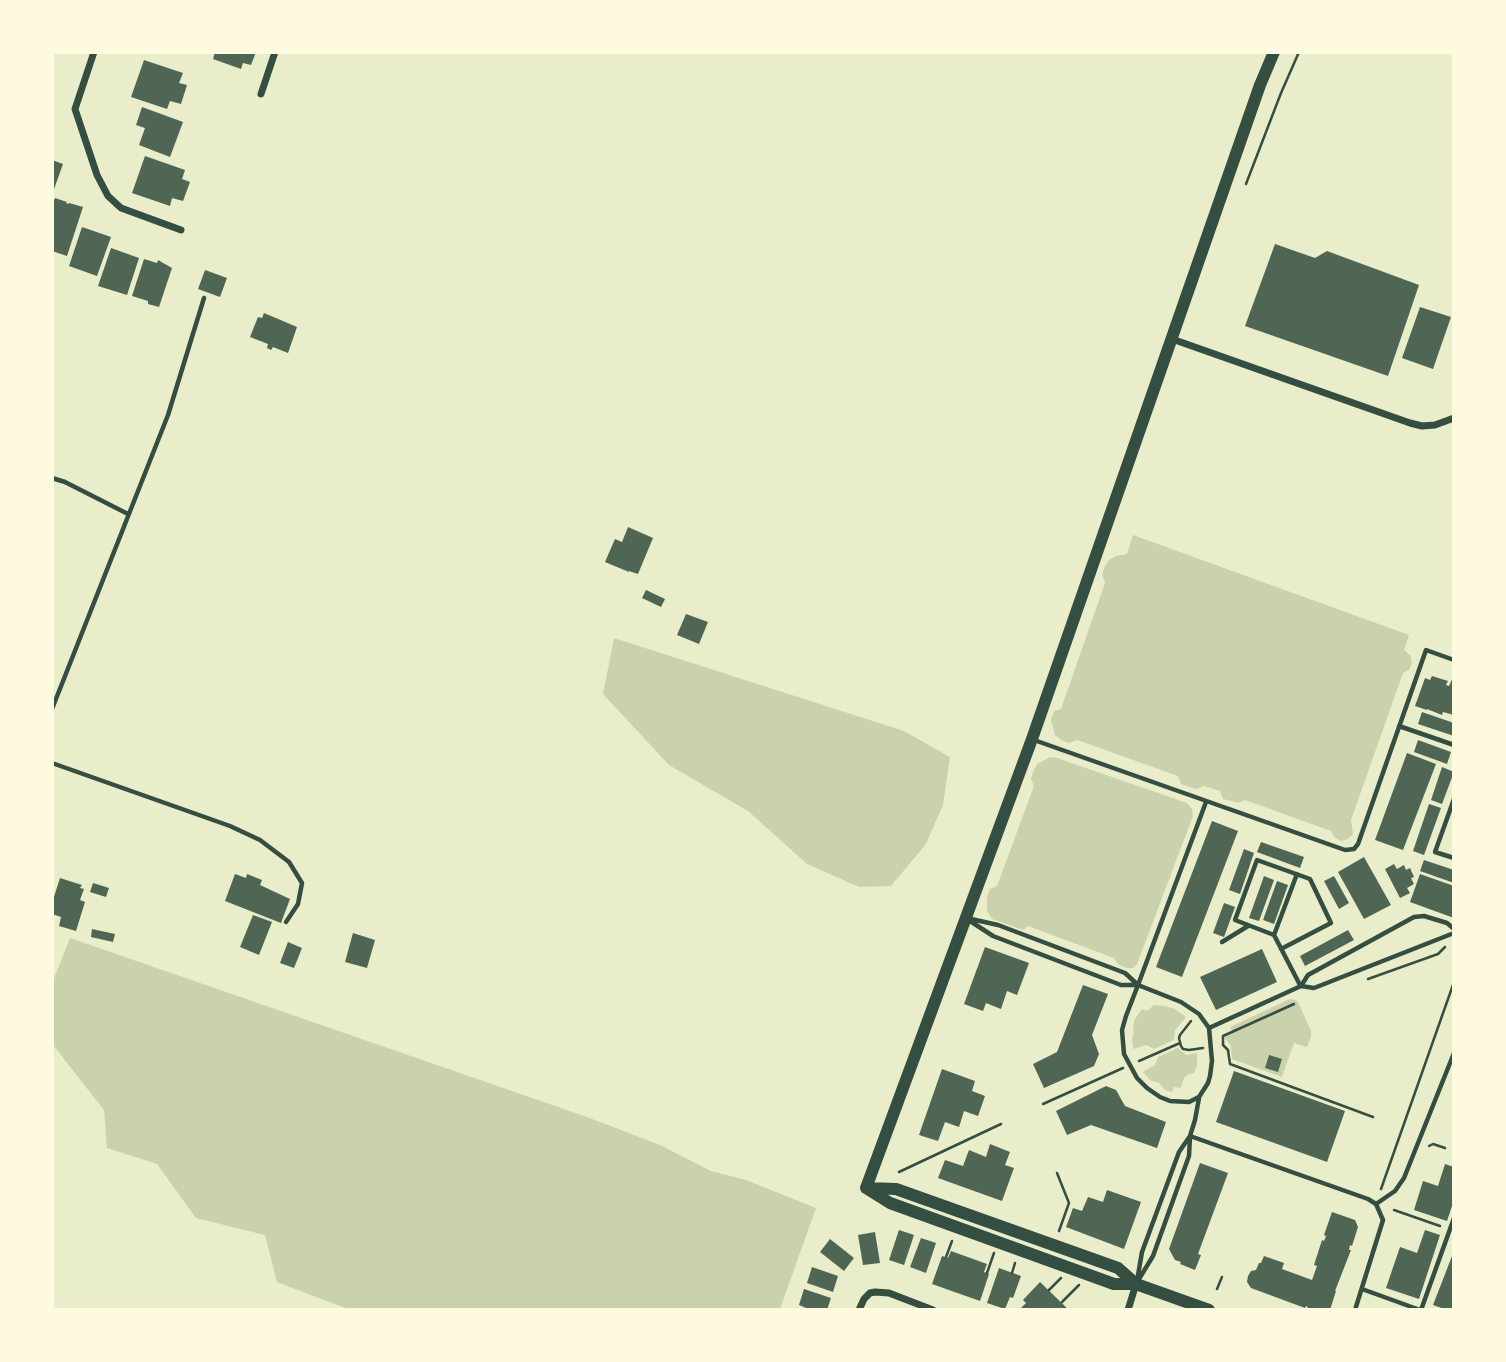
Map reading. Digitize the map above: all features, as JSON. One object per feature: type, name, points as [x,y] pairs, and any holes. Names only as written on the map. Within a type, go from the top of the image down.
[{"type":"street","points":[[94,52],[75,109],[97,175],[108,196],[121,208],[181,230]]},
{"type":"street","points":[[261,94],[275,52]]},
{"type":"street","points":[[1209,1310],[1136,1284],[1118,1268],[896,1189],[866,1188],[1032,739],[1260,85],[1275,52]]},
{"type":"street","points":[[1172,339],[1410,424],[1428,426],[1453,418]]},
{"type":"street","points":[[1129,1310],[1136,1284]]},
{"type":"street","points":[[859,1310],[864,1299],[875,1292],[889,1293],[933,1310]]},
{"type":"lane","points":[[52,709],[168,415],[204,298]]},
{"type":"lane","points":[[52,478],[128,514]]},
{"type":"lane","points":[[1032,739],[1345,850],[1354,849],[1426,650],[1454,660]]},
{"type":"lane","points":[[1399,726],[1454,744]]},
{"type":"lane","points":[[52,763],[230,826],[260,840],[289,862],[302,883],[298,904],[286,922]]},
{"type":"lane","points":[[1454,799],[1435,852],[1454,858]]},
{"type":"lane","points":[[1199,1097],[1189,1102],[1176,1102],[1160,1097],[1140,1082],[1123,1049],[1122,1030],[1206,802]]},
{"type":"lane","points":[[1281,949],[1331,923],[1310,879],[1257,859],[1235,920],[1274,935],[1281,949],[1300,986]]},
{"type":"lane","points":[[1274,935],[1297,874]]},
{"type":"lane","points":[[1209,1028],[1300,986],[1308,975],[1414,918],[1424,916],[1447,923],[1454,931],[1314,988],[1300,986]]},
{"type":"lane","points":[[966,918],[1005,941],[1121,985],[1138,985]]},
{"type":"lane","points":[[966,918],[998,925],[1125,973],[1138,985],[1181,1002],[1199,1013],[1209,1028],[1212,1061],[1208,1083],[1199,1097],[1190,1136],[1189,1156],[1153,1256],[1136,1284]]},
{"type":"lane","points":[[1222,942],[1249,925]]},
{"type":"lane","points":[[1376,1204],[1395,1191],[1404,1178],[1454,1053]]},
{"type":"lane","points":[[1190,1136],[1376,1204],[1384,1220],[1355,1310]]},
{"type":"lane","points":[[1136,1284],[1142,1252],[1178,1152],[1190,1136]]},
{"type":"lane","points":[[1362,1289],[1421,1310],[1454,1218]]},
{"type":"path","points":[[1246,184],[1280,93],[1299,52]]},
{"type":"path","points":[[1363,981],[1438,954],[1450,944]]},
{"type":"path","points":[[1381,1189],[1454,982]]},
{"type":"path","points":[[1294,1004],[1223,1036],[1223,1045],[1228,1050],[1230,1065],[1373,1117]]},
{"type":"path","points":[[1191,1021],[1180,1035],[1183,1049],[1203,1048]]},
{"type":"path","points":[[1043,1104],[1180,1042]]},
{"type":"path","points":[[899,1172],[1000,1124]]},
{"type":"path","points":[[1403,1127],[1409,1129]]},
{"type":"path","points":[[1427,1144],[1446,1148]]},
{"type":"path","points":[[1057,1173],[1069,1203],[1059,1231]]},
{"type":"path","points":[[1394,1210],[1443,1227]]},
{"type":"path","points":[[946,1258],[953,1239]]},
{"type":"path","points":[[986,1273],[994,1253]]},
{"type":"path","points":[[1012,1273],[1016,1261]]},
{"type":"path","points":[[1049,1290],[1065,1275]]},
{"type":"path","points":[[1217,1289],[1222,1277]]},
{"type":"path","points":[[1062,1303],[1082,1283]]},
{"type":"green space","points":[[1133,535],[1409,635],[1404,650],[1411,656],[1412,663],[1409,670],[1403,673],[1351,820],[1353,834],[1348,839],[1341,841],[1334,837],[1331,831],[1245,800],[1238,803],[1223,799],[1220,791],[1204,786],[1196,789],[1181,784],[1178,776],[1077,740],[1069,743],[1055,735],[1051,720],[1054,711],[1061,709],[1105,583],[1102,575],[1105,566],[1116,556],[1127,554]]},
{"type":"green space","points":[[614,638],[904,731],[950,757],[943,805],[926,844],[891,886],[859,887],[807,864],[748,811],[669,765],[603,694]]},
{"type":"green space","points":[[1054,757],[1187,803],[1192,809],[1193,816],[1137,964],[1133,968],[1126,968],[1114,958],[1028,926],[1023,930],[992,919],[987,911],[990,889],[997,886],[1034,786],[1031,779],[1033,772],[1037,764]]},
{"type":"green space","points":[[70,938],[587,1117],[660,1145],[711,1171],[746,1180],[816,1208],[780,1309],[348,1309],[277,1282],[265,1235],[196,1218],[157,1164],[107,1148],[104,1110],[53,1045],[53,981]]},
{"type":"green space","points":[[1290,999],[1298,1002],[1311,1037],[1307,1047],[1294,1043],[1282,1077],[1232,1059],[1231,1046],[1225,1038],[1232,1031],[1230,1027]]},
{"type":"green space","points":[[1154,1005],[1175,1009],[1186,1017],[1175,1030],[1174,1040],[1154,1049],[1146,1045],[1133,1049],[1135,1019],[1142,1009],[1147,1011]]},
{"type":"green space","points":[[1178,1048],[1186,1055],[1197,1053],[1197,1066],[1194,1073],[1184,1078],[1181,1088],[1174,1087],[1172,1092],[1150,1080],[1143,1072],[1155,1065],[1158,1057]]},
{"type":"building","points":[[215,52],[256,52],[251,65],[243,63],[241,69],[213,59]]},
{"type":"building","points":[[144,60],[183,73],[179,83],[187,85],[181,104],[170,101],[167,109],[131,97]]},
{"type":"building","points":[[142,107],[183,122],[170,157],[139,145],[145,128],[136,125]]},
{"type":"building","points":[[145,156],[185,170],[182,179],[190,182],[183,201],[172,198],[170,206],[132,193]]},
{"type":"building","points":[[52,160],[63,164],[53,192],[52,192]]},
{"type":"building","points":[[55,198],[83,207],[67,256],[52,251],[52,205]]},
{"type":"building","points":[[82,227],[111,237],[97,276],[69,266]]},
{"type":"building","points":[[1275,244],[1315,258],[1327,251],[1419,285],[1388,376],[1245,326]]},
{"type":"building","points":[[111,248],[139,258],[127,295],[98,286]]},
{"type":"building","points":[[144,259],[157,263],[158,260],[172,268],[159,307],[132,296]]},
{"type":"building","points":[[205,270],[227,278],[220,297],[198,289]]},
{"type":"building","points":[[1420,307],[1451,317],[1433,369],[1402,358]]},
{"type":"building","points":[[264,313],[297,327],[288,353],[273,347],[271,350],[267,348],[268,344],[250,337],[258,317],[262,318]]},
{"type":"building","points":[[628,527],[653,538],[638,574],[605,562],[615,539],[622,542]]},
{"type":"building","points":[[646,590],[665,599],[661,607],[642,598]]},
{"type":"building","points":[[686,614],[708,622],[699,644],[677,635]]},
{"type":"building","points":[[1454,675],[1454,715],[1443,712],[1442,715],[1415,706],[1425,678],[1430,680],[1432,676],[1448,681],[1446,685],[1449,686]]},
{"type":"building","points":[[1422,712],[1454,723],[1454,736],[1418,724]]},
{"type":"building","points":[[1418,740],[1451,752],[1447,764],[1414,752]]},
{"type":"building","points":[[1407,753],[1436,764],[1403,850],[1375,840]]},
{"type":"building","points":[[1442,767],[1454,772],[1442,804],[1431,800]]},
{"type":"building","points":[[1429,804],[1441,808],[1424,855],[1413,851]]},
{"type":"building","points":[[1212,821],[1238,831],[1182,977],[1156,967]]},
{"type":"building","points":[[1261,842],[1304,857],[1300,868],[1257,852]]},
{"type":"building","points":[[1244,849],[1254,853],[1240,894],[1229,890]]},
{"type":"building","points":[[1364,857],[1391,905],[1364,919],[1338,872]]},
{"type":"building","points":[[1424,860],[1454,870],[1454,883],[1420,871]]},
{"type":"building","points":[[1394,864],[1397,869],[1404,865],[1406,870],[1410,868],[1414,877],[1411,878],[1414,884],[1407,888],[1410,893],[1400,898],[1385,869]]},
{"type":"building","points":[[235,874],[246,878],[247,874],[262,880],[260,885],[290,899],[281,923],[225,901]]},
{"type":"building","points":[[1420,874],[1454,886],[1454,918],[1410,902]]},
{"type":"building","points":[[1264,876],[1274,880],[1259,921],[1249,918]]},
{"type":"building","points":[[1334,876],[1349,903],[1339,909],[1324,881]]},
{"type":"building","points":[[60,878],[82,885],[80,888],[84,889],[80,900],[85,902],[76,931],[59,926],[61,917],[52,914],[52,903]]},
{"type":"building","points":[[1277,881],[1288,885],[1274,924],[1263,920]]},
{"type":"building","points":[[93,883],[109,888],[106,897],[90,892]]},
{"type":"building","points":[[1224,903],[1235,907],[1224,937],[1213,933]]},
{"type":"building","points":[[253,915],[272,922],[259,955],[240,947]]},
{"type":"building","points":[[92,929],[115,934],[113,942],[91,937]]},
{"type":"building","points":[[1348,930],[1354,940],[1305,966],[1300,956]]},
{"type":"building","points":[[353,933],[375,940],[367,968],[345,962]]},
{"type":"building","points":[[288,942],[302,948],[294,968],[280,963]]},
{"type":"building","points":[[985,947],[1029,963],[1017,995],[1007,991],[1001,1009],[986,1003],[983,1011],[964,1004]]},
{"type":"building","points":[[1262,949],[1277,982],[1216,1010],[1200,977]]},
{"type":"building","points":[[1083,985],[1108,994],[1092,1035],[1099,1054],[1094,1066],[1044,1088],[1033,1064],[1057,1052]]},
{"type":"building","points":[[1269,1055],[1282,1059],[1278,1072],[1265,1068]]},
{"type":"building","points":[[942,1069],[975,1081],[972,1091],[985,1096],[978,1116],[964,1111],[959,1127],[945,1122],[938,1141],[919,1135]]},
{"type":"building","points":[[1234,1071],[1345,1111],[1327,1162],[1216,1122]]},
{"type":"building","points":[[1106,1086],[1116,1090],[1125,1106],[1166,1122],[1157,1148],[1091,1125],[1067,1135],[1056,1111]]},
{"type":"building","points":[[990,1144],[1010,1152],[1005,1165],[1014,1168],[1002,1201],[938,1178],[945,1160],[963,1166],[969,1150],[986,1157]]},
{"type":"building","points":[[1200,1163],[1228,1173],[1198,1254],[1201,1255],[1195,1270],[1175,1260],[1169,1249]]},
{"type":"building","points":[[1445,1164],[1454,1167],[1454,1200],[1447,1221],[1414,1210],[1423,1181],[1438,1186]]},
{"type":"building","points":[[1107,1190],[1141,1202],[1124,1249],[1066,1227],[1073,1208],[1082,1211],[1088,1197],[1103,1202]]},
{"type":"building","points":[[1332,1212],[1355,1220],[1358,1227],[1330,1310],[1311,1310],[1251,1288],[1247,1282],[1248,1276],[1251,1271],[1256,1270],[1264,1256],[1284,1263],[1282,1269],[1312,1280],[1317,1266],[1314,1265]]},
{"type":"building","points":[[899,1230],[914,1235],[904,1265],[889,1260]]},
{"type":"building","points":[[1425,1230],[1440,1235],[1419,1299],[1386,1288],[1400,1247],[1417,1253]]},
{"type":"building","points":[[875,1232],[880,1263],[863,1265],[858,1235]]},
{"type":"building","points":[[921,1238],[936,1243],[926,1273],[910,1267]]},
{"type":"building","points":[[830,1239],[854,1258],[844,1271],[820,1252]]},
{"type":"building","points":[[951,1251],[987,1264],[984,1272],[989,1274],[980,1301],[932,1284],[942,1256],[948,1258]]},
{"type":"building","points":[[1454,1251],[1454,1310],[1447,1310],[1433,1305]]},
{"type":"building","points":[[812,1267],[838,1276],[833,1292],[807,1283]]},
{"type":"building","points":[[999,1268],[1021,1276],[1013,1298],[1010,1297],[1005,1309],[987,1303]]},
{"type":"building","points":[[1040,1282],[1069,1310],[1023,1310],[1021,1308],[1026,1303],[1023,1300]]},
{"type":"building","points":[[804,1289],[831,1298],[827,1310],[811,1310],[799,1305]]}]
